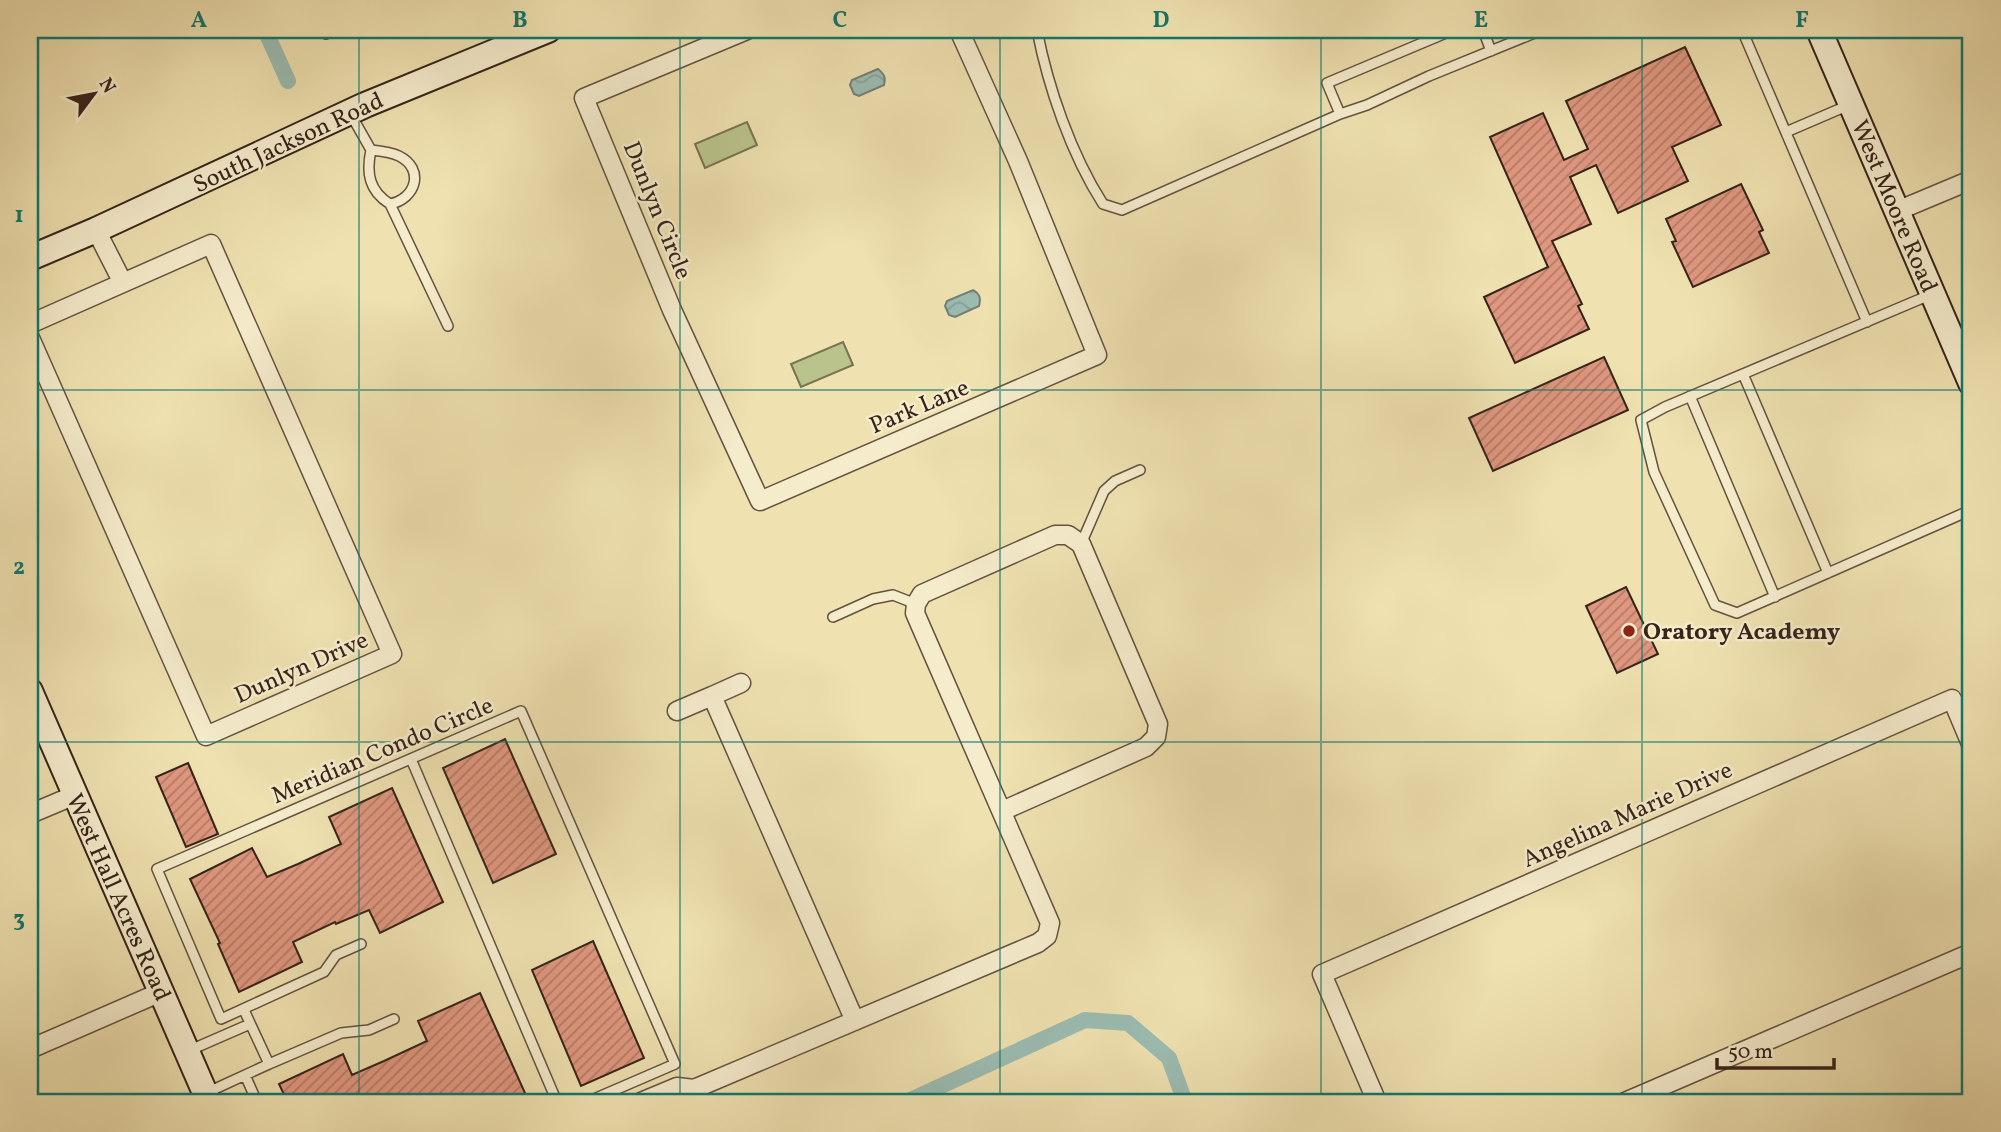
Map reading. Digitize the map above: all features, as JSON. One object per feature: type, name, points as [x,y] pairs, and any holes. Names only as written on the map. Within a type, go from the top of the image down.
[{"type":"street","name":"South Jackson Road","points":[[30,258],[350,112],[548,30]]},
{"type":"street","name":"Park Lane","points":[[760,501],[1097,355],[1018,161],[959,30]]},
{"type":"street","name":"West Moore Road","points":[[1819,30],[1971,383]]},
{"type":"street","name":"Dunlyn Circle","points":[[742,31],[584,98],[672,310],[760,501]]},
{"type":"street","points":[[1897,212],[1971,180]]},
{"type":"street","points":[[96,230],[122,283]]},
{"type":"street","name":"Dunlyn Drive","points":[[30,324],[211,244],[392,654],[206,736],[30,338]]},
{"type":"street","points":[[641,1102],[677,1087],[689,1096],[855,1020],[1038,943],[1047,936],[1050,923],[915,613],[916,604],[922,594],[1055,535],[1068,535],[1081,544],[1158,724],[1156,737],[1146,747],[1002,811]]},
{"type":"street","points":[[677,711],[741,683]]},
{"type":"street","name":"West Hall Acres Road","points":[[30,691],[207,1098]]},
{"type":"street","points":[[712,696],[855,1020]]},
{"type":"street","name":"Angelina Marie Drive","points":[[1377,1102],[1322,974],[1952,699],[1971,744]]},
{"type":"street","points":[[30,814],[75,795]]},
{"type":"street","points":[[1625,1102],[1971,953]]},
{"type":"street","points":[[30,1049],[161,992]]},
{"type":"lane","points":[[324,30],[326,34],[335,30]]},
{"type":"lane","points":[[1037,30],[1046,76],[1090,184],[1102,204],[1122,209],[1542,30]]},
{"type":"lane","points":[[1340,114],[1327,83],[1453,30]]},
{"type":"lane","points":[[1483,30],[1491,51]]},
{"type":"lane","points":[[1742,30],[1867,321]]},
{"type":"lane","points":[[1786,132],[1851,105]]},
{"type":"lane","points":[[350,112],[371,150],[368,163],[373,189],[390,204],[448,326]]},
{"type":"lane","points":[[371,150],[401,157],[412,167],[416,177],[414,188],[398,202],[390,204]]},
{"type":"lane","points":[[1933,294],[1690,396],[1641,420],[1654,472],[1715,605],[1737,613],[1971,510]]},
{"type":"lane","points":[[1743,374],[1828,573]]},
{"type":"lane","points":[[1690,396],[1774,597]]},
{"type":"lane","points":[[1081,544],[1104,491],[1115,481],[1140,470]]},
{"type":"lane","points":[[833,617],[873,599],[892,595],[916,604]]},
{"type":"lane","name":"Meridian Condo Circle","points":[[244,1010],[221,1018],[157,869],[521,711],[675,1064],[587,1102]]},
{"type":"lane","points":[[411,758],[557,1102]]},
{"type":"lane","points":[[269,1064],[244,1010],[324,972],[336,955],[361,944]]},
{"type":"lane","points":[[207,1098],[245,1075],[341,1033],[369,1030],[394,1019]]},
{"type":"lane","points":[[187,1052],[250,1024]]},
{"type":"lane","points":[[245,1075],[257,1102]]},
{"type":"green space","points":[[747,122],[757,145],[705,168],[695,144]]},
{"type":"green space","points":[[843,342],[853,365],[801,387],[791,364]]},
{"type":"water","points":[[878,69],[884,76],[884,85],[859,96],[854,94],[850,85],[852,80]]},
{"type":"water","points":[[973,290],[979,296],[979,306],[955,317],[949,315],[945,306],[947,301]]},
{"type":"building","points":[[1685,47],[1721,125],[1672,147],[1688,181],[1618,213],[1596,165],[1570,177],[1591,224],[1552,241],[1582,304],[1578,306],[1589,329],[1515,363],[1484,297],[1548,267],[1490,137],[1543,113],[1564,160],[1588,149],[1566,101]]},
{"type":"building","points":[[1741,184],[1763,230],[1759,232],[1769,253],[1693,287],[1672,242],[1676,241],[1666,219]]},
{"type":"building","points":[[1604,357],[1628,410],[1493,471],[1469,418]]},
{"type":"building","points":[[1626,587],[1658,654],[1617,673],[1586,606]]},
{"type":"building","points":[[505,739],[556,854],[493,883],[443,768]]},
{"type":"building","points":[[188,763],[218,834],[186,847],[156,777]]},
{"type":"building","points":[[392,788],[443,902],[380,933],[369,910],[336,924],[335,922],[293,942],[302,962],[239,992],[190,879],[252,848],[267,877],[298,864],[341,844],[329,817]]},
{"type":"building","points":[[593,941],[644,1058],[581,1086],[532,970]]},
{"type":"building","points":[[480,993],[529,1102],[378,1102],[375,1096],[361,1102],[301,1102],[298,1096],[287,1101],[279,1084],[343,1054],[352,1075],[384,1061],[427,1041],[418,1021]]},
{"type":"waterway","points":[[265,30],[288,81]]},
{"type":"waterway","points":[[906,1102],[1085,1020],[1128,1023],[1169,1058],[1185,1102]]},
{"type":"place","name":"Oratory Academy","points":[[1629,631]]}]
